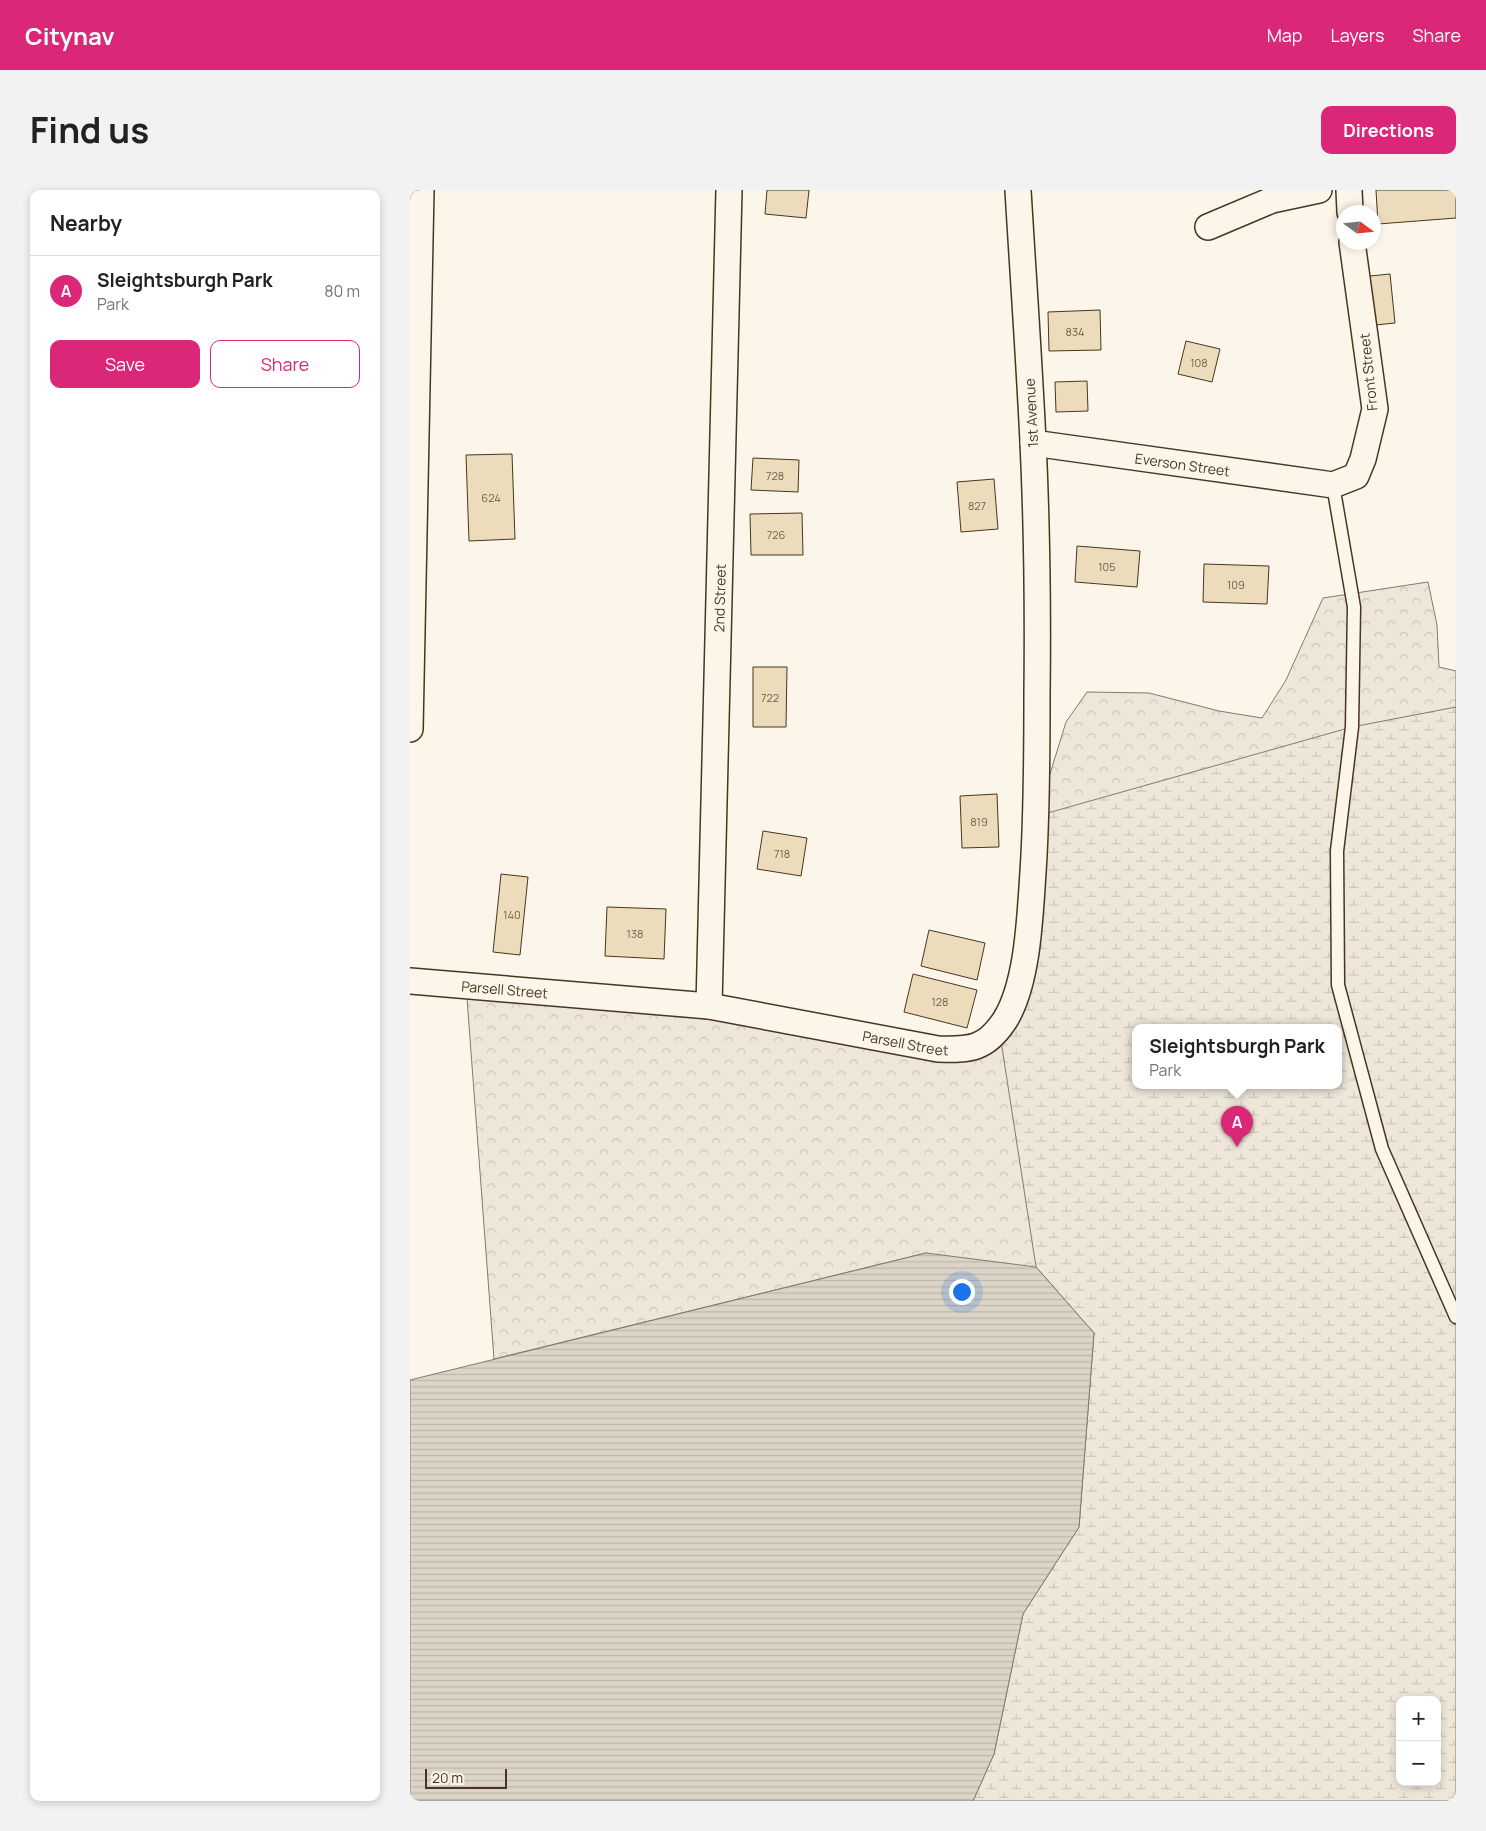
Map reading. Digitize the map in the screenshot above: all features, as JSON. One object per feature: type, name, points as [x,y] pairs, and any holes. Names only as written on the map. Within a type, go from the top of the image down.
[{"type":"street","points":[[410,730],[421,190]]},
{"type":"street","name":"2nd Street","points":[[709,1006],[729,190]]},
{"type":"street","name":"1st Avenue","points":[[1018,190],[1033,443],[1038,635]]},
{"type":"street","points":[[1208,227],[1272,200],[1319,190]]},
{"type":"street","points":[[1349,190],[1350,205]]},
{"type":"street","name":"Front Street","points":[[1333,485],[1356,476],[1363,459],[1375,409],[1353,250]]},
{"type":"street","name":"Everson Street","points":[[1033,443],[1333,485]]},
{"type":"street","name":"Parsell Street","points":[[410,981],[709,1006],[938,1048],[965,1050],[979,1045],[993,1035],[1006,1018],[1016,996],[1027,946],[1037,816],[1038,635]]},
{"type":"lane","points":[[1333,485],[1354,607],[1352,727],[1337,851],[1338,985],[1382,1149],[1456,1317]]},
{"type":"green space","points":[[1428,582],[1437,625],[1439,667],[1456,671],[1456,773],[1141,1024],[1132,1024],[1132,1089],[1135,1089],[1050,1282],[926,1253],[494,1359],[466,985],[965,1050],[1016,996],[1037,816],[1066,722],[1087,692],[1149,693],[1219,711],[1262,718],[1286,680],[1323,598]]},
{"type":"green space","points":[[1456,707],[1456,1801],[973,1801],[994,1754],[1023,1614],[1079,1527],[1094,1333],[1036,1267],[999,1028],[1016,996],[1037,816],[1352,727]]},
{"type":"shaded area","points":[[926,1253],[1036,1267],[1094,1333],[1079,1527],[1023,1614],[994,1754],[973,1801],[410,1801],[410,1380]]},
{"type":"building","points":[[767,190],[809,190],[806,218],[765,214]]},
{"type":"building","points":[[1376,190],[1456,190],[1456,218],[1381,224],[1381,205],[1377,205]]},
{"type":"building","points":[[1390,274],[1395,323],[1366,326],[1360,277]]},
{"type":"building","points":[[1100,310],[1101,350],[1049,351],[1048,312]]},
{"type":"building","points":[[1186,341],[1220,349],[1212,382],[1178,374]]},
{"type":"building","points":[[1087,381],[1088,411],[1056,412],[1055,382]]},
{"type":"building","points":[[512,454],[515,539],[469,541],[466,455]]},
{"type":"building","points":[[753,458],[799,460],[798,492],[751,490]]},
{"type":"building","points":[[994,479],[998,529],[961,532],[957,482]]},
{"type":"building","points":[[802,513],[803,555],[751,555],[750,514]]},
{"type":"building","points":[[1077,546],[1140,551],[1137,587],[1075,582]]},
{"type":"building","points":[[1204,564],[1269,566],[1267,604],[1203,602]]},
{"type":"building","points":[[753,667],[787,667],[786,727],[753,727]]},
{"type":"building","points":[[997,794],[999,847],[962,848],[960,796]]},
{"type":"building","points":[[763,831],[807,838],[801,876],[757,869]]},
{"type":"building","points":[[501,874],[528,877],[520,955],[493,952]]},
{"type":"building","points":[[607,907],[666,909],[664,959],[605,956]]},
{"type":"building","points":[[929,930],[985,943],[977,980],[921,966]]},
{"type":"building","points":[[913,974],[977,990],[967,1028],[904,1012]]},
{"type":"place","name":"Sleightsburgh Park","points":[[1237,1147]]}]
